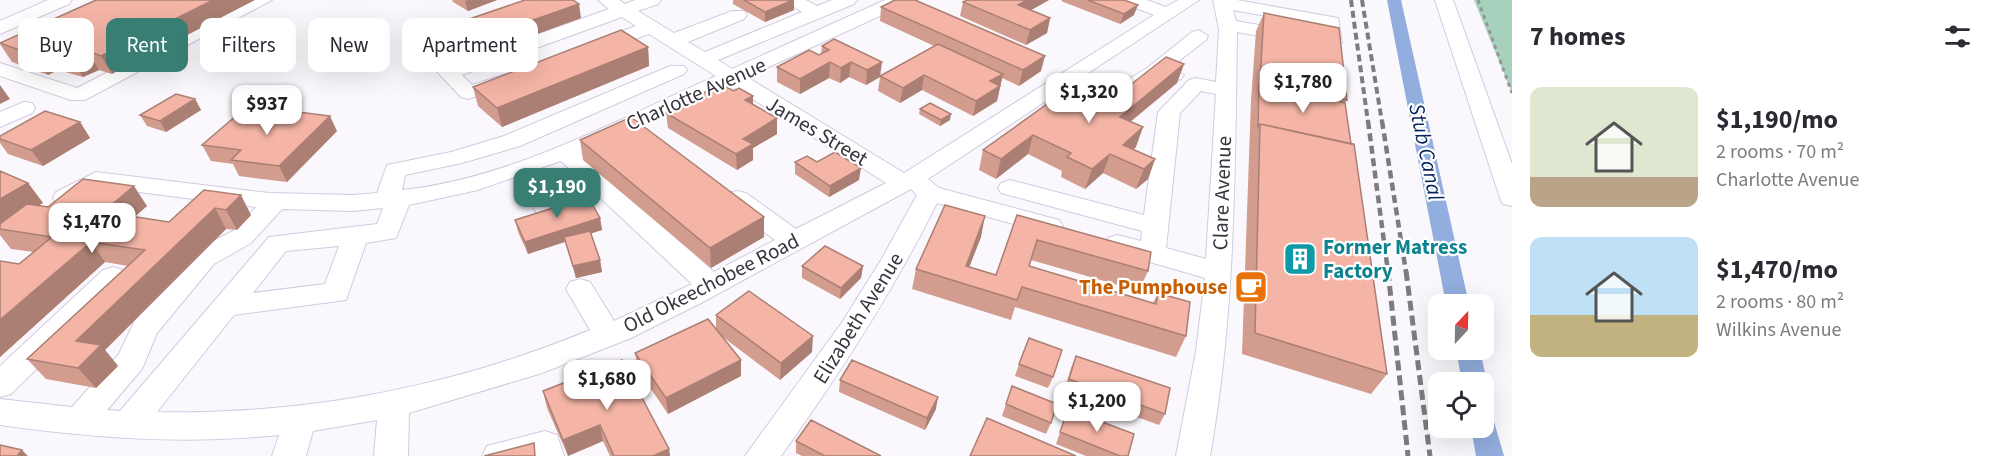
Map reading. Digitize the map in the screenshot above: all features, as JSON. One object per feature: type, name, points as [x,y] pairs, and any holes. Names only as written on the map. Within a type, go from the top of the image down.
[{"type":"street","points":[[0,28],[63,0]]},
{"type":"street","points":[[0,69],[78,96],[263,0]]},
{"type":"street","name":"James Street","points":[[606,0],[731,79],[915,185],[1085,236],[1218,272]]},
{"type":"street","points":[[522,74],[468,93],[448,73],[652,0]]},
{"type":"street","points":[[793,0],[816,13]]},
{"type":"street","points":[[702,60],[848,0]]},
{"type":"street","points":[[1131,0],[1179,7]]},
{"type":"street","points":[[1444,0],[1512,198]]},
{"type":"street","name":"Charlotte Avenue","points":[[48,208],[96,180],[276,201],[354,203],[470,185],[525,168],[564,152],[643,129],[731,79],[906,4]]},
{"type":"street","name":"Old Okeechobee Road","points":[[0,412],[127,426],[226,426],[300,420],[394,402],[499,374],[662,311],[794,241],[915,185],[1055,75],[1179,7]]},
{"type":"street","points":[[1224,9],[1331,22],[1332,43],[1224,9]]},
{"type":"street","name":"Clare Avenue","points":[[1193,456],[1203,317],[1218,272],[1226,90],[1224,9]]},
{"type":"street","points":[[672,41],[738,15]]},
{"type":"street","points":[[575,54],[650,27]]},
{"type":"street","points":[[1087,115],[1157,68],[1199,36]]},
{"type":"street","points":[[1157,68],[1196,84],[1226,90]]},
{"type":"street","points":[[127,426],[279,243],[387,232],[395,170],[454,158],[512,141],[677,70]]},
{"type":"street","points":[[1152,254],[1169,112],[1196,84]]},
{"type":"street","points":[[0,120],[24,108]]},
{"type":"street","points":[[564,152],[711,285]]},
{"type":"street","points":[[525,168],[546,208]]},
{"type":"street","points":[[718,185],[794,241]]},
{"type":"street","name":"Elizabeth Avenue","points":[[762,456],[816,385],[865,313],[902,250],[915,185]]},
{"type":"street","points":[[1010,188],[1154,226]]},
{"type":"street","points":[[78,422],[131,361],[145,328],[205,257],[242,237],[276,201]]},
{"type":"street","points":[[226,306],[336,293],[356,235]]},
{"type":"street","points":[[0,385],[113,277]]},
{"type":"street","points":[[580,289],[607,334]]},
{"type":"street","points":[[391,456],[394,402]]},
{"type":"street","points":[[289,456],[300,420]]},
{"type":"street","points":[[500,456],[545,445],[547,456]]},
{"type":"path","points":[[1478,0],[1512,93]]},
{"type":"green space","points":[[1474,0],[1512,0],[1512,93]]},
{"type":"building","points":[[96,0],[213,0],[177,18],[106,18],[106,54],[101,56],[94,53],[94,18],[56,18]]},
{"type":"building","points":[[525,0],[573,0],[579,4],[538,18],[472,18]]},
{"type":"building","points":[[744,0],[793,0],[765,12]]},
{"type":"building","points":[[895,0],[915,0],[1045,56],[1023,70],[881,7]]},
{"type":"building","points":[[967,0],[1027,0],[1018,5],[1050,18],[1030,30],[963,2]]},
{"type":"building","points":[[1088,0],[1124,0],[1138,5],[1124,14]]},
{"type":"building","points":[[1264,13],[1339,28],[1347,100],[1260,81]]},
{"type":"building","points":[[621,30],[648,47],[497,108],[473,87],[512,72],[538,72],[538,62]]},
{"type":"building","points":[[18,35],[18,50],[0,43]]},
{"type":"building","points":[[834,39],[882,62],[867,70],[851,62],[841,68],[830,62],[800,79],[777,67],[809,50],[819,55],[829,50],[822,46]]},
{"type":"building","points":[[938,44],[1003,74],[990,81],[1000,86],[976,101],[924,75],[903,88],[880,76]]},
{"type":"building","points":[[1166,57],[1184,64],[1120,117],[1143,127],[1123,145],[1155,159],[1144,169],[1110,154],[1092,169],[1067,157],[1071,153],[1033,135],[1001,159],[983,150],[1065,91],[1102,107]]},
{"type":"building","points":[[720,84],[734,91],[739,88],[753,96],[745,100],[777,118],[743,139],[753,144],[736,154],[666,113]]},
{"type":"building","points":[[1259,85],[1345,103],[1351,144],[1260,124],[1258,127]]},
{"type":"building","points":[[176,94],[195,99],[160,121],[140,115]]},
{"type":"building","points":[[930,103],[951,114],[941,120],[920,109]]},
{"type":"building","points":[[275,109],[330,116],[279,166],[231,160],[241,150],[202,145],[237,115],[264,119]]},
{"type":"building","points":[[45,111],[80,122],[31,150],[0,139],[0,136]]},
{"type":"building","points":[[631,117],[764,217],[710,248],[580,140]]},
{"type":"building","name":"Former Matress Factory","points":[[1260,124],[1354,144],[1387,374],[1255,333]]},
{"type":"building","points":[[835,152],[861,168],[830,186],[795,162],[807,156],[817,162]]},
{"type":"building","points":[[0,171],[28,183],[0,199]]},
{"type":"building","points":[[83,179],[134,186],[103,212],[169,222],[204,190],[241,195],[226,210],[215,208],[76,341],[101,345],[78,368],[27,359],[145,250],[91,242],[0,320],[0,261],[19,264],[52,237],[0,229],[0,224],[27,204],[48,207]]},
{"type":"building","points":[[588,197],[600,218],[525,242],[515,220]]},
{"type":"building","points":[[945,205],[985,216],[966,266],[996,275],[1017,215],[1151,252],[1148,271],[1037,240],[1029,266],[1156,304],[1158,293],[1190,302],[1186,336],[1022,287],[1017,300],[916,269]]},
{"type":"building","points":[[590,231],[600,260],[573,266],[564,237]]},
{"type":"building","points":[[825,246],[863,266],[841,288],[802,266]]},
{"type":"building","points":[[749,291],[813,336],[781,363],[716,315]]},
{"type":"building","points":[[708,319],[741,360],[666,398],[635,353]]},
{"type":"building","points":[[1029,338],[1062,350],[1053,377],[1019,364]]},
{"type":"building","points":[[1076,356],[1170,388],[1165,414],[1069,379]]},
{"type":"building","points":[[622,360],[669,449],[653,456],[614,456],[600,425],[563,440],[543,391]]},
{"type":"building","points":[[852,360],[938,397],[927,418],[840,380]]},
{"type":"building","points":[[1012,386],[1057,404],[1051,423],[1006,404]]},
{"type":"building","points":[[1068,409],[1134,434],[1128,456],[1120,456],[1060,432]]},
{"type":"building","points":[[987,418],[1076,456],[970,456]]},
{"type":"building","points":[[811,420],[881,456],[825,456],[796,441]]},
{"type":"building","points":[[534,443],[535,456],[484,456]]},
{"type":"building","points":[[0,445],[22,450],[17,456],[0,456]]},
{"type":"waterway","name":"Stub Canal","points":[[1394,0],[1456,294]]},
{"type":"waterway","name":"Stub Canal","points":[[1470,360],[1472,372]]},
{"type":"waterway","name":"Stub Canal","points":[[1486,438],[1490,456]]},
{"type":"railway","points":[[1351,0],[1368,122]]},
{"type":"railway","points":[[1362,0],[1382,122]]},
{"type":"railway","points":[[1368,121],[1388,272]]},
{"type":"railway","points":[[1382,121],[1406,272]]},
{"type":"railway","points":[[1388,271],[1408,456]]},
{"type":"railway","points":[[1406,271],[1430,456]]},
{"type":"place","name":"Former Matress Factory","points":[[1300,259]]},
{"type":"place","name":"The Pumphouse","points":[[1251,287]]}]
